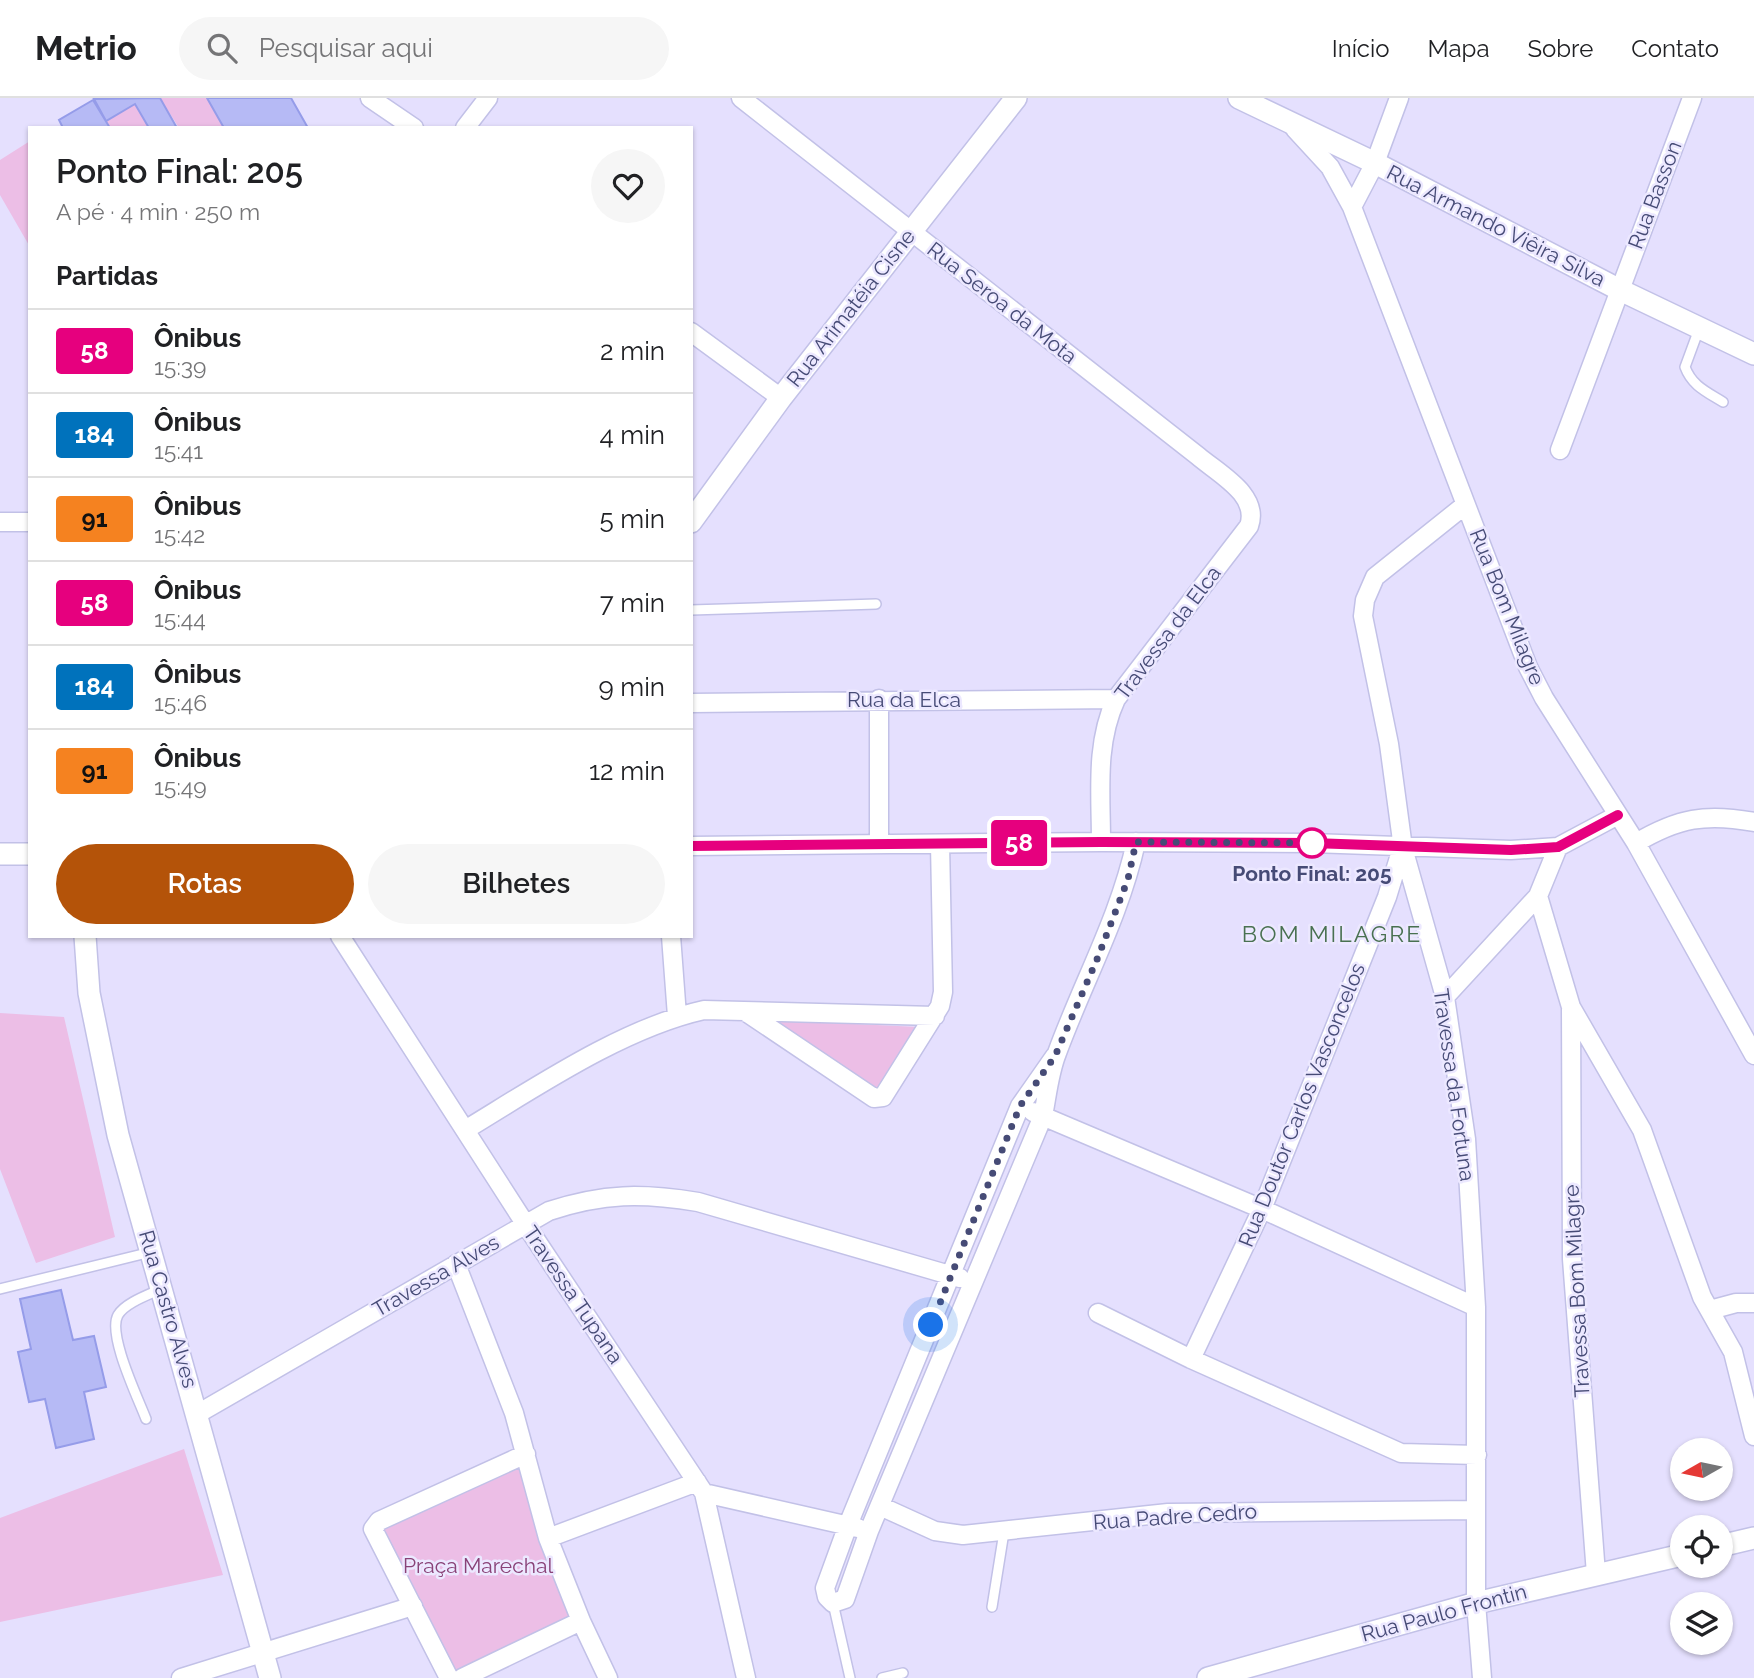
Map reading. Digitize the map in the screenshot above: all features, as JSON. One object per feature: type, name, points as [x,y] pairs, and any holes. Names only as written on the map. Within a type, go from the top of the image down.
[{"type":"street","points":[[370,98],[409,126]]},
{"type":"street","points":[[467,126],[488,98]]},
{"type":"street","name":"Rua Seroa da Mota","points":[[741,98],[1238,489],[1250,505],[1252,516]]},
{"type":"street","name":"Rua Arimatéia Cisne","points":[[693,520],[781,398],[1016,98]]},
{"type":"street","name":"Rua Armando Viêira Silva","points":[[1239,98],[1375,163],[1618,289],[1754,354]]},
{"type":"street","points":[[1352,207],[1375,163],[1399,98]]},
{"type":"street","name":"Rua Basson","points":[[1560,450],[1618,289],[1692,98]]},
{"type":"street","name":"Rua Bom Milagre","points":[[1290,124],[1319,152],[1352,207],[1528,667],[1636,843],[1754,1055]]},
{"type":"street","points":[[693,333],[781,398]]},
{"type":"street","name":"Travessa da Fortuna","points":[[1465,505],[1375,577],[1364,600],[1364,630],[1389,744],[1402,848],[1445,997],[1465,1139],[1476,1307],[1476,1603],[1482,1678]]},
{"type":"street","name":"Travessa da Elca","points":[[1101,842],[1101,740],[1116,699],[1249,526],[1252,516]]},
{"type":"street","points":[[0,522],[28,522]]},
{"type":"street","points":[[879,699],[879,844]]},
{"type":"street","name":"Rua da Elca","points":[[693,703],[879,699],[1116,699]]},
{"type":"street","points":[[693,846],[1136,842],[1312,843],[1511,850],[1558,847],[1618,815]]},
{"type":"street","points":[[1636,843],[1666,826],[1699,817],[1754,822]]},
{"type":"street","points":[[1055,1056],[1020,1106],[848,1525],[825,1588],[827,1597],[833,1602],[845,1599],[869,1531],[1043,1116],[1055,1056],[1108,932],[1128,879],[1136,842]]},
{"type":"street","points":[[744,1011],[879,1099],[890,1088],[935,1016],[943,992],[940,844]]},
{"type":"street","points":[[1445,997],[1538,896],[1558,847]]},
{"type":"street","name":"Rua Doutor Carlos Vasconcelos","points":[[1191,1359],[1262,1209],[1387,897],[1402,848]]},
{"type":"street","points":[[0,854],[28,854]]},
{"type":"street","name":"Travessa Bom Milagre","points":[[1538,896],[1572,1007],[1642,1130],[1703,1297],[1732,1352],[1754,1436]]},
{"type":"street","name":"Rua Castro Alves","points":[[85,938],[89,993],[103,1072],[270,1678]]},
{"type":"street","name":"Travessa Tupana","points":[[341,938],[526,1225],[701,1487],[746,1678]]},
{"type":"street","points":[[671,938],[677,1016]]},
{"type":"street","name":"Travessa Bom Milagre","points":[[1572,1007],[1572,1259],[1596,1574]]},
{"type":"street","points":[[465,1130],[570,1067],[677,1016],[704,1010],[935,1016]]},
{"type":"street","points":[[1020,1106],[1262,1209],[1476,1307]]},
{"type":"street","name":"Travessa Alves","points":[[199,1413],[549,1211],[589,1198],[654,1195],[698,1202],[783,1224],[973,1282]]},
{"type":"street","points":[[456,1264],[505,1387],[548,1538],[580,1620],[608,1678]]},
{"type":"street","points":[[1710,1310],[1736,1303],[1754,1303]]},
{"type":"street","points":[[1098,1313],[1191,1359],[1401,1453],[1477,1455]]},
{"type":"street","points":[[449,1678],[374,1534],[374,1525],[526,1454]]},
{"type":"street","points":[[548,1538],[701,1487],[869,1531]]},
{"type":"street","name":"Rua Padre Cedro","points":[[880,1506],[935,1531],[963,1535],[1168,1513],[1476,1510]]},
{"type":"street","points":[[1733,1543],[1754,1538]]},
{"type":"street","name":"Rua Paulo Frontin","points":[[1208,1678],[1476,1603],[1670,1558]]},
{"type":"street","points":[[181,1678],[413,1606]]},
{"type":"street","points":[[463,1678],[580,1620]]},
{"type":"lane","points":[[1699,329],[1685,367],[1689,378],[1723,402]]},
{"type":"lane","points":[[693,610],[876,604]]},
{"type":"lane","points":[[0,1289],[151,1252]]},
{"type":"lane","points":[[146,1419],[116,1337],[116,1321],[122,1310],[162,1288]]},
{"type":"lane","points":[[992,1606],[1004,1532]]},
{"type":"lane","points":[[833,1602],[850,1678]]},
{"type":"lane","points":[[882,1678],[903,1672]]},
{"type":"green space","points":[[160,98],[207,98],[223,126],[178,126]]},
{"type":"green space","points":[[135,104],[148,126],[109,126],[106,121]]},
{"type":"green space","points":[[28,142],[28,244],[0,195],[0,160]]},
{"type":"green space","points":[[0,1013],[64,1017],[115,1237],[36,1263],[0,1169]]},
{"type":"green space","points":[[768,1020],[919,1027],[879,1097]]},
{"type":"green space","points":[[184,1449],[223,1575],[0,1622],[0,1518]]},
{"type":"green space","name":"Praça Marechal","points":[[519,1462],[573,1617],[452,1674],[379,1529]]},
{"type":"building","points":[[160,98],[176,126],[148,126],[135,104],[106,121],[94,99]]},
{"type":"building","points":[[207,98],[291,98],[307,126],[223,126]]},
{"type":"building","points":[[93,100],[109,126],[62,126],[59,120]]},
{"type":"building","points":[[61,1290],[73,1340],[94,1336],[106,1387],[84,1392],[94,1439],[56,1448],[45,1399],[29,1402],[18,1352],[31,1349],[20,1299]]},
{"type":"bus line","name":"58","points":[[693,846],[1312,843],[1511,850],[1558,847],[1618,815]]},
{"type":"place","name":"Ponto Final: 205","points":[[1312,843]]},
{"type":"district","name":"BOM MILAGRE","points":[[1332,934]]},
{"type":"route","points":[[931,1325],[1020,1106],[1055,1056],[1098,957],[1128,879],[1136,842],[1312,843]]}]
